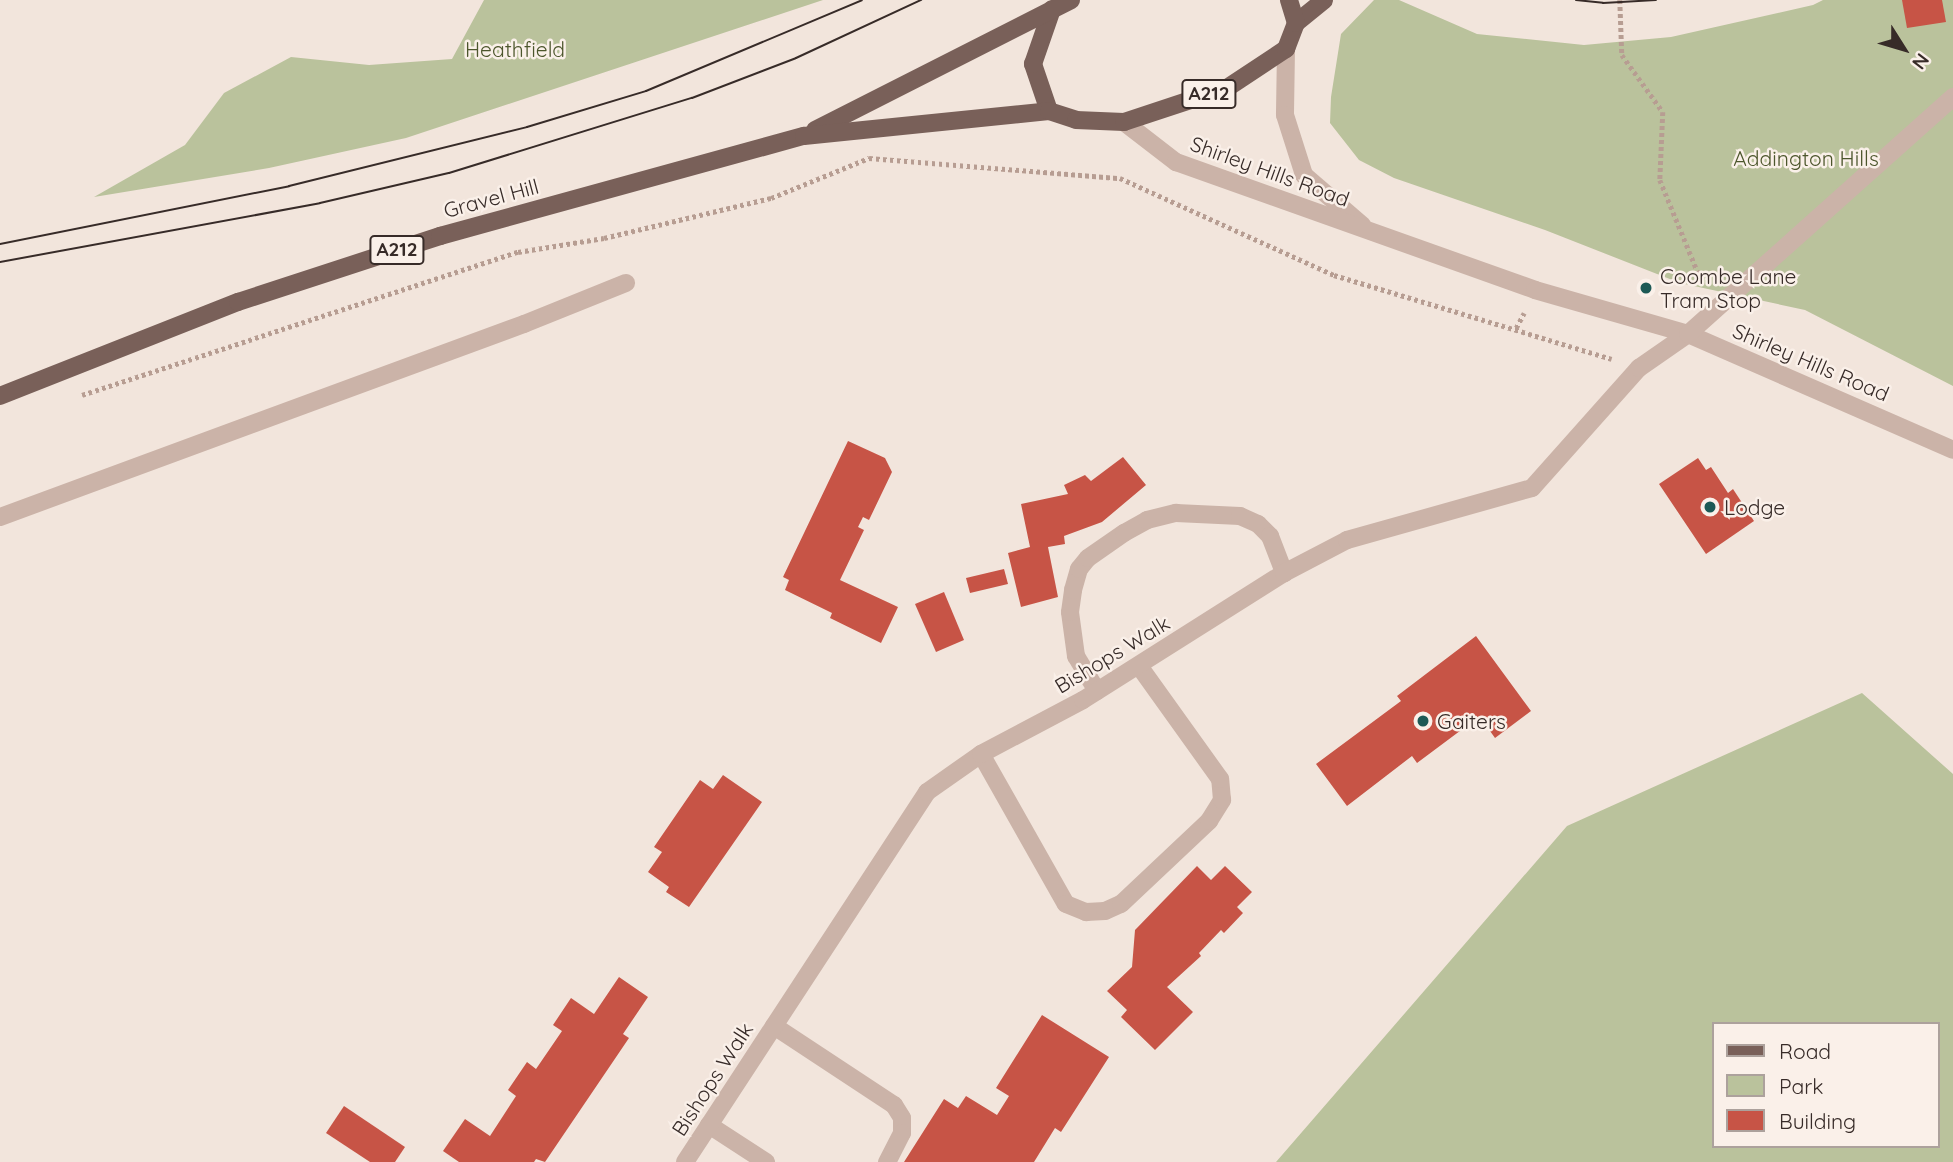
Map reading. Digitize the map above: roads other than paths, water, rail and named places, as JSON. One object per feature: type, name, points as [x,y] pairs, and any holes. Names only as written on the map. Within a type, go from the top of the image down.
[{"type":"main road","name":"Gravel Hill","points":[[804,136],[1071,0]]},
{"type":"main road","points":[[1289,0],[1296,23]]},
{"type":"main road","points":[[1286,50],[1296,23],[1325,0]]},
{"type":"main road","points":[[1049,111],[1033,64],[1052,9]]},
{"type":"main road","name":"Gravel Hill","points":[[0,396],[238,302],[427,240],[804,136],[1049,111],[1076,120],[1124,122],[1227,88],[1286,50]]},
{"type":"street","name":"Shirley Hills Road","points":[[1286,50],[1285,114],[1304,175],[1370,232]]},
{"type":"street","name":"Bishops Walk","points":[[685,1162],[927,792],[981,754],[1097,691],[1284,573],[1347,540],[1532,488],[1639,368],[1688,334],[1953,97]]},
{"type":"street","name":"Shirley Hills Road","points":[[1124,122],[1176,162],[1557,296],[1688,334],[1953,450]]},
{"type":"street","points":[[0,517],[524,324],[626,283]]},
{"type":"street","points":[[1097,691],[1076,656],[1070,612],[1073,590],[1079,569],[1088,558],[1124,533],[1147,520],[1176,513],[1240,516],[1258,524],[1270,536],[1284,573]]},
{"type":"street","points":[[981,754],[1066,904],[1086,912],[1105,911],[1121,904],[1209,821],[1222,800],[1220,779],[1139,666]]},
{"type":"street","points":[[774,1026],[894,1105],[902,1118],[902,1133],[887,1162]]},
{"type":"street","points":[[709,1125],[766,1162]]},
{"type":"tram line","points":[[0,244],[289,186],[527,127],[646,91],[862,0]]},
{"type":"tram line","points":[[0,262],[320,203],[449,173],[692,98],[796,58],[921,0]]},
{"type":"tram line","points":[[1576,0],[1603,3],[1656,0]]},
{"type":"place","name":"Coombe Lane Tram Stop","points":[[1646,288]]},
{"type":"place","name":"Lodge","points":[[1710,507]]},
{"type":"place","name":"Gaiters","points":[[1423,721]]},
{"type":"park label","name":"Heathfield","points":[[515,49]]},
{"type":"park label","name":"Addington Hills","points":[[1806,158]]}]
